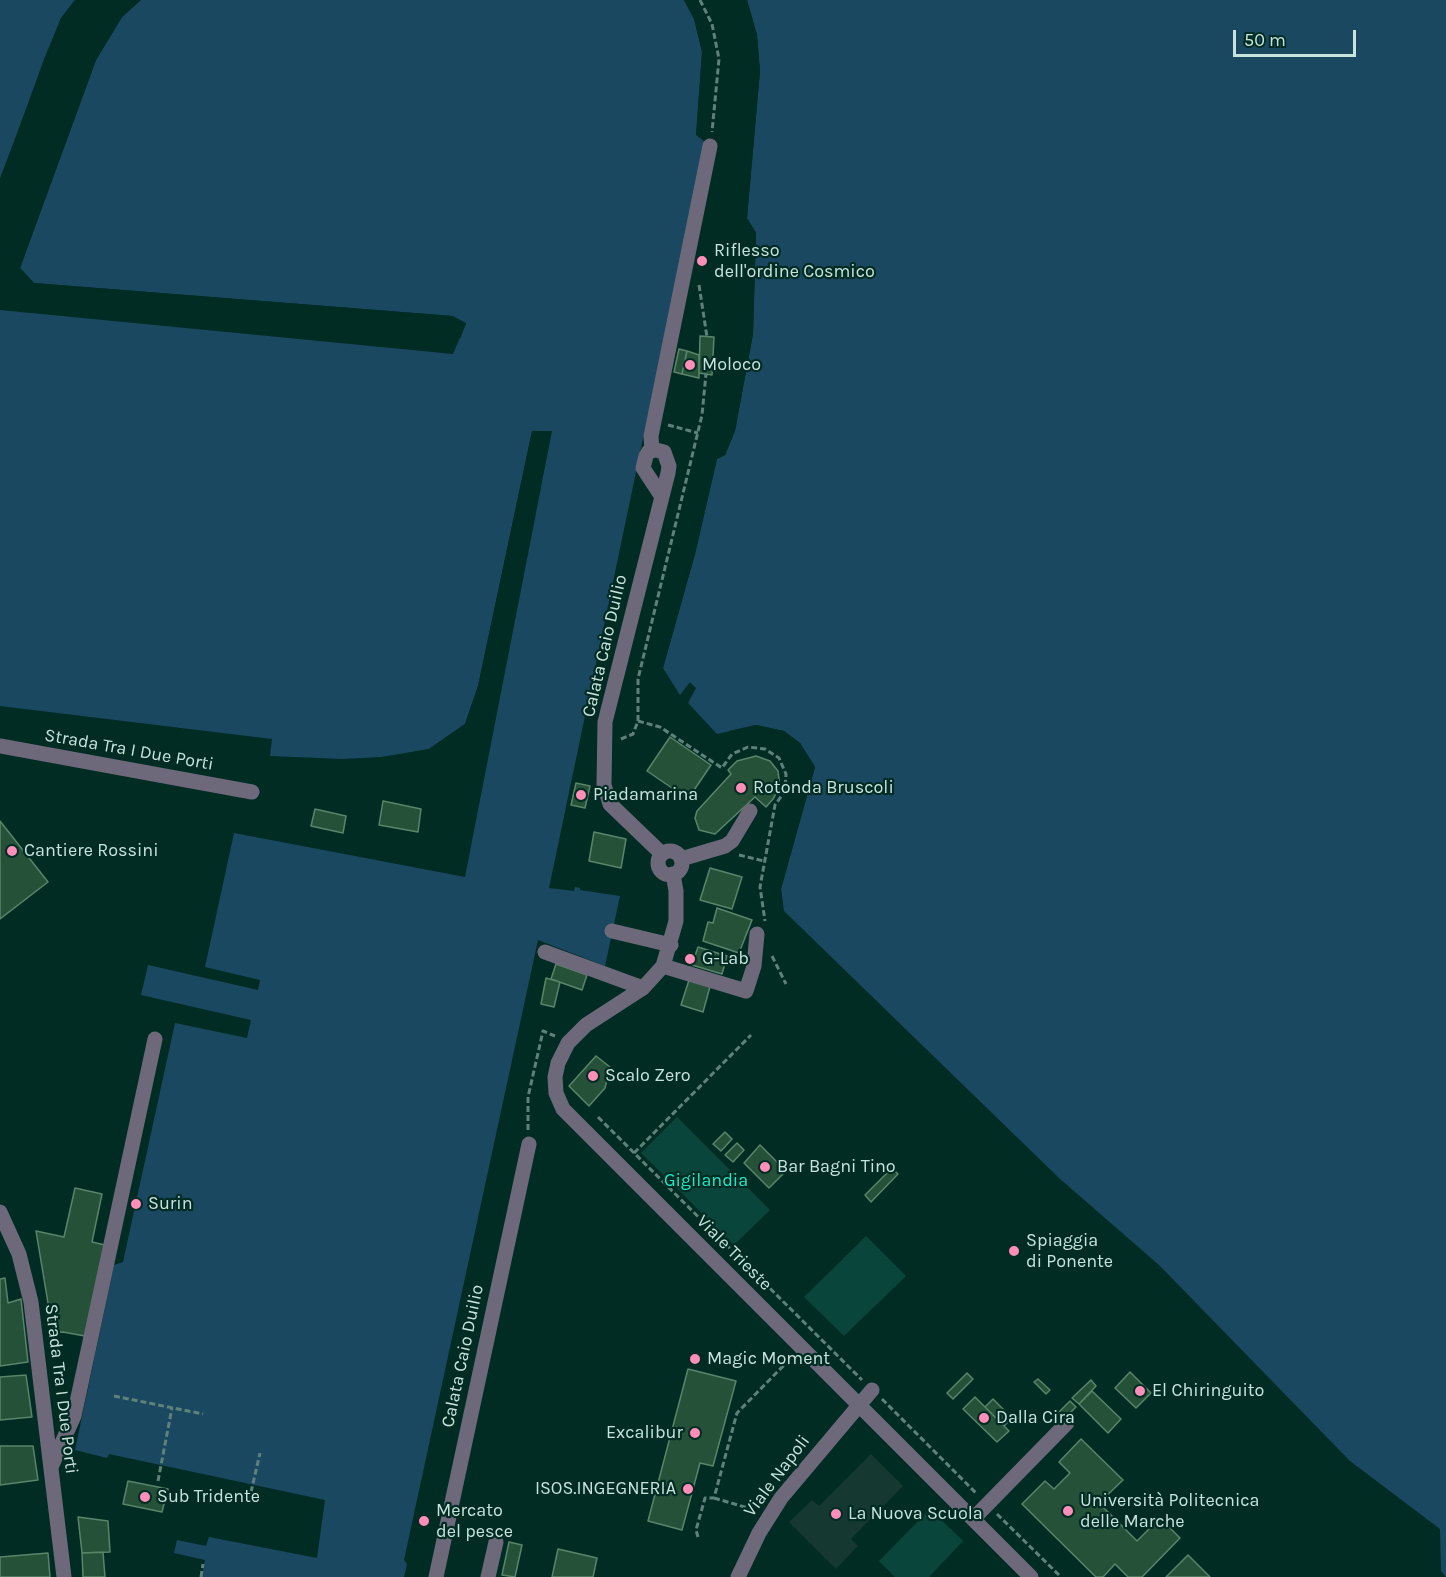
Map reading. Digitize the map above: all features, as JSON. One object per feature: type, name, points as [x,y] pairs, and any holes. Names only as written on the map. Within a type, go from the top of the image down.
[{"type":"street","points":[[662,497],[644,468],[646,456],[652,450],[651,436],[710,146]]},
{"type":"street","name":"Calata Caio Duilio","points":[[652,450],[664,452],[668,457],[669,466],[605,722],[604,784],[610,804],[662,854]]},
{"type":"street","name":"Strada Tra I Due Porti","points":[[0,746],[252,792]]},
{"type":"street","points":[[681,859],[725,846],[732,841],[750,811]]},
{"type":"street","points":[[662,854],[673,851],[681,859]]},
{"type":"street","name":"Viale Trieste","points":[[662,854],[658,862],[661,870],[673,874],[676,891],[676,921],[671,945],[663,966],[644,988],[586,1025],[568,1044],[558,1063],[555,1077],[556,1093],[563,1108],[1031,1577]]},
{"type":"street","points":[[673,874],[679,870],[681,859]]},
{"type":"street","points":[[612,931],[671,945]]},
{"type":"street","points":[[663,966],[746,991],[754,966],[757,934]]},
{"type":"street","points":[[545,952],[644,988]]},
{"type":"street","points":[[52,1465],[74,1416],[155,1039]]},
{"type":"street","name":"Calata Caio Duilio","points":[[436,1577],[529,1144]]},
{"type":"street","name":"Strada Tra I Due Porti","points":[[0,1212],[19,1254],[31,1302],[64,1577]]},
{"type":"street","name":"Viale Napoli","points":[[738,1577],[769,1518],[803,1470],[873,1390]]},
{"type":"street","points":[[973,1519],[1067,1424]]},
{"type":"street","points":[[488,1577],[496,1542]]},
{"type":"path","points":[[700,0],[712,24],[719,59],[710,146]]},
{"type":"path","points":[[697,274],[707,337]]},
{"type":"path","points":[[605,745],[633,734],[638,722],[638,679],[698,433],[706,374]]},
{"type":"path","points":[[654,422],[698,433]]},
{"type":"path","points":[[725,846],[744,857],[764,861]]},
{"type":"path","points":[[529,1144],[528,1096],[543,1031],[568,1044]]},
{"type":"path","points":[[634,1153],[751,1035]]},
{"type":"path","points":[[598,1117],[1060,1577]]},
{"type":"path","points":[[714,1498],[737,1413],[792,1357]]},
{"type":"path","points":[[114,1396],[203,1414]]},
{"type":"path","points":[[158,1481],[172,1408]]},
{"type":"path","points":[[249,1501],[260,1453]]},
{"type":"path","points":[[698,1538],[696,1530],[705,1498],[714,1498],[756,1510],[769,1518]]},
{"type":"path","points":[[201,1577],[203,1564]]},
{"type":"shaded area","points":[[0,0],[75,0],[61,18],[0,178]]},
{"type":"shaded area","points":[[141,0],[684,0],[694,19],[702,52],[696,135],[705,142],[549,888],[574,891],[575,887],[580,890],[620,896],[605,966],[538,940],[404,1560],[407,1564],[404,1577],[202,1577],[205,1560],[174,1553],[177,1540],[206,1546],[209,1537],[317,1558],[325,1500],[109,1454],[107,1458],[75,1450],[114,1265],[123,1262],[175,1023],[247,1038],[251,1020],[141,995],[148,965],[258,990],[260,980],[205,967],[234,833],[465,877],[552,431],[532,431],[478,686],[465,724],[429,749],[381,757],[343,759],[270,756],[272,739],[0,706],[0,310],[453,354],[466,324],[452,316],[34,283],[20,268],[96,60],[122,17]]},
{"type":"shaded area","points":[[747,0],[1446,0],[1446,1577],[1441,1571],[1440,1529],[1350,1461],[1159,1265],[1059,1178],[784,911],[781,889],[815,767],[800,743],[784,731],[756,725],[717,734],[688,703],[696,688],[690,682],[680,695],[663,668],[695,554],[717,459],[725,455],[735,431],[753,334],[756,233],[747,218],[760,71],[757,35]]},
{"type":"shaded area","name":"La Nuova Scuola","points":[[871,1454],[903,1486],[851,1539],[858,1546],[836,1569],[789,1522],[812,1500],[819,1506]]},
{"type":"green space","name":"Gigilandia","points":[[677,1117],[770,1210],[734,1245],[641,1153]]},
{"type":"green space","points":[[866,1236],[906,1276],[844,1336],[804,1297]]},
{"type":"green space","points":[[930,1509],[963,1541],[929,1577],[895,1577],[879,1561]]},
{"type":"pier","points":[[75,0],[78,0],[64,20],[0,181],[44,59],[61,18]]},
{"type":"pier","points":[[137,0],[141,0],[122,17],[96,60],[20,268],[34,283],[453,316],[466,323],[460,339],[457,338],[462,325],[452,319],[34,286],[18,270],[94,59],[120,15]]},
{"type":"pier","points":[[684,0],[687,0],[697,17],[705,52],[699,130],[696,135],[702,52],[694,19]]},
{"type":"pier","points":[[744,0],[747,0],[757,35],[760,71],[747,218],[756,233],[753,334],[735,431],[725,455],[717,459],[695,554],[663,668],[664,675],[660,668],[692,554],[714,458],[723,453],[733,431],[750,334],[753,234],[744,218],[757,71],[754,36]]},
{"type":"pier","points":[[532,431],[538,431],[534,434],[481,686],[468,725],[430,752],[405,756],[408,753],[429,749],[465,724],[478,686]]},
{"type":"pier","points":[[756,725],[784,731],[800,743],[815,767],[781,889],[784,916],[781,912],[779,888],[811,767],[798,746],[783,734],[756,728],[727,735],[729,731]]},
{"type":"building","points":[[700,336],[714,337],[712,375],[699,373]]},
{"type":"building","points":[[679,349],[687,351],[682,374],[674,372]]},
{"type":"building","points":[[687,351],[699,355],[699,378],[682,374]]},
{"type":"building","points":[[670,737],[711,765],[688,799],[647,771]]},
{"type":"building","points":[[756,756],[770,761],[778,771],[780,787],[773,799],[766,807],[755,797],[715,834],[699,830],[695,818],[697,811],[731,774],[728,770],[737,761]]},
{"type":"building","points":[[576,783],[590,786],[585,808],[571,805]]},
{"type":"building","points":[[383,801],[421,809],[418,832],[379,825]]},
{"type":"building","points":[[315,809],[346,816],[343,833],[311,826]]},
{"type":"building","name":"Cantiere Rossini","points":[[0,821],[48,882],[0,919]]},
{"type":"building","points":[[594,832],[626,839],[621,868],[589,861]]},
{"type":"building","points":[[710,868],[742,877],[732,909],[700,900]]},
{"type":"building","points":[[717,908],[752,920],[739,953],[703,941],[708,922],[713,923]]},
{"type":"building","points":[[698,947],[727,956],[722,974],[692,965]]},
{"type":"building","points":[[556,964],[587,975],[582,990],[551,979]]},
{"type":"building","points":[[690,977],[711,983],[703,1012],[681,1005]]},
{"type":"building","points":[[546,978],[560,982],[554,1007],[541,1004]]},
{"type":"building","name":"Scalo Zero","points":[[596,1056],[610,1067],[605,1088],[589,1106],[569,1086]]},
{"type":"building","points":[[725,1132],[732,1139],[721,1151],[713,1144]]},
{"type":"building","points":[[737,1143],[744,1150],[733,1162],[725,1155]]},
{"type":"building","name":"Bar Bagni Tino","points":[[760,1145],[786,1171],[769,1188],[744,1163]]},
{"type":"building","points":[[892,1168],[898,1174],[871,1202],[865,1195]]},
{"type":"building","points":[[75,1188],[102,1194],[92,1242],[105,1245],[85,1336],[63,1332],[53,1333],[36,1231],[64,1237]]},
{"type":"building","points":[[5,1278],[8,1303],[21,1299],[28,1362],[0,1366],[0,1279]]},
{"type":"building","points":[[688,1369],[736,1381],[713,1466],[700,1463],[682,1530],[648,1521]]},
{"type":"building","points":[[1130,1372],[1151,1393],[1136,1408],[1115,1388]]},
{"type":"building","points":[[967,1373],[973,1379],[953,1399],[947,1393]]},
{"type":"building","points":[[26,1375],[32,1417],[0,1420],[0,1377]]},
{"type":"building","points":[[1038,1379],[1050,1390],[1046,1394],[1034,1382]]},
{"type":"building","points":[[1091,1380],[1096,1386],[1079,1404],[1072,1398]]},
{"type":"building","points":[[1092,1391],[1121,1419],[1108,1433],[1079,1404]]},
{"type":"building","name":"Dalla Cira","points":[[975,1397],[1009,1431],[997,1442],[963,1409]]},
{"type":"building","points":[[993,1399],[1012,1418],[1004,1426],[985,1407]]},
{"type":"building","points":[[1070,1401],[1076,1407],[1057,1426],[1051,1420]]},
{"type":"building","name":"Università Politecnica delle Marche","points":[[1081,1439],[1123,1480],[1099,1503],[1137,1541],[1160,1518],[1180,1538],[1142,1577],[1128,1577],[1115,1564],[1103,1577],[1096,1577],[1022,1504],[1045,1481],[1054,1489],[1070,1473],[1059,1462]]},
{"type":"building","points":[[0,1446],[33,1446],[38,1480],[0,1485]]},
{"type":"building","name":"Sub Tridente","points":[[128,1481],[168,1489],[162,1512],[123,1504]]},
{"type":"building","points":[[78,1517],[108,1521],[110,1552],[82,1553]]},
{"type":"building","points":[[509,1542],[522,1545],[515,1577],[502,1575]]},
{"type":"building","points":[[558,1549],[597,1558],[593,1577],[552,1577]]},
{"type":"building","points":[[103,1552],[105,1577],[83,1577],[82,1553]]},
{"type":"building","points":[[48,1553],[50,1577],[0,1577],[0,1557]]},
{"type":"building","points":[[1188,1555],[1210,1577],[1166,1577]]},
{"type":"place","name":"Riflesso dell'ordine Cosmico","points":[[702,261]]},
{"type":"place","name":"Moloco","points":[[690,365]]},
{"type":"place","name":"Rotonda Bruscoli","points":[[741,788]]},
{"type":"place","name":"Piadamarina","points":[[581,795]]},
{"type":"place","name":"Cantiere Rossini","points":[[12,851]]},
{"type":"place","name":"G-Lab","points":[[690,959]]},
{"type":"place","name":"Scalo Zero","points":[[593,1076]]},
{"type":"place","name":"Bar Bagni Tino","points":[[765,1167]]},
{"type":"place","name":"Surin","points":[[136,1204]]},
{"type":"place","name":"Spiaggia di Ponente","points":[[1014,1251]]},
{"type":"place","name":"Magic Moment","points":[[695,1359]]},
{"type":"place","name":"El Chiringuito","points":[[1140,1391]]},
{"type":"place","name":"Dalla Cira","points":[[984,1418]]},
{"type":"place","name":"Excalibur","points":[[695,1433]]},
{"type":"place","name":"ISOS.INGEGNERIA","points":[[688,1489]]},
{"type":"place","name":"Sub Tridente","points":[[145,1497]]},
{"type":"place","name":"Università Politecnica delle Marche","points":[[1068,1511]]},
{"type":"place","name":"La Nuova Scuola","points":[[836,1514]]},
{"type":"place","name":"Mercato del pesce","points":[[424,1521]]}]
